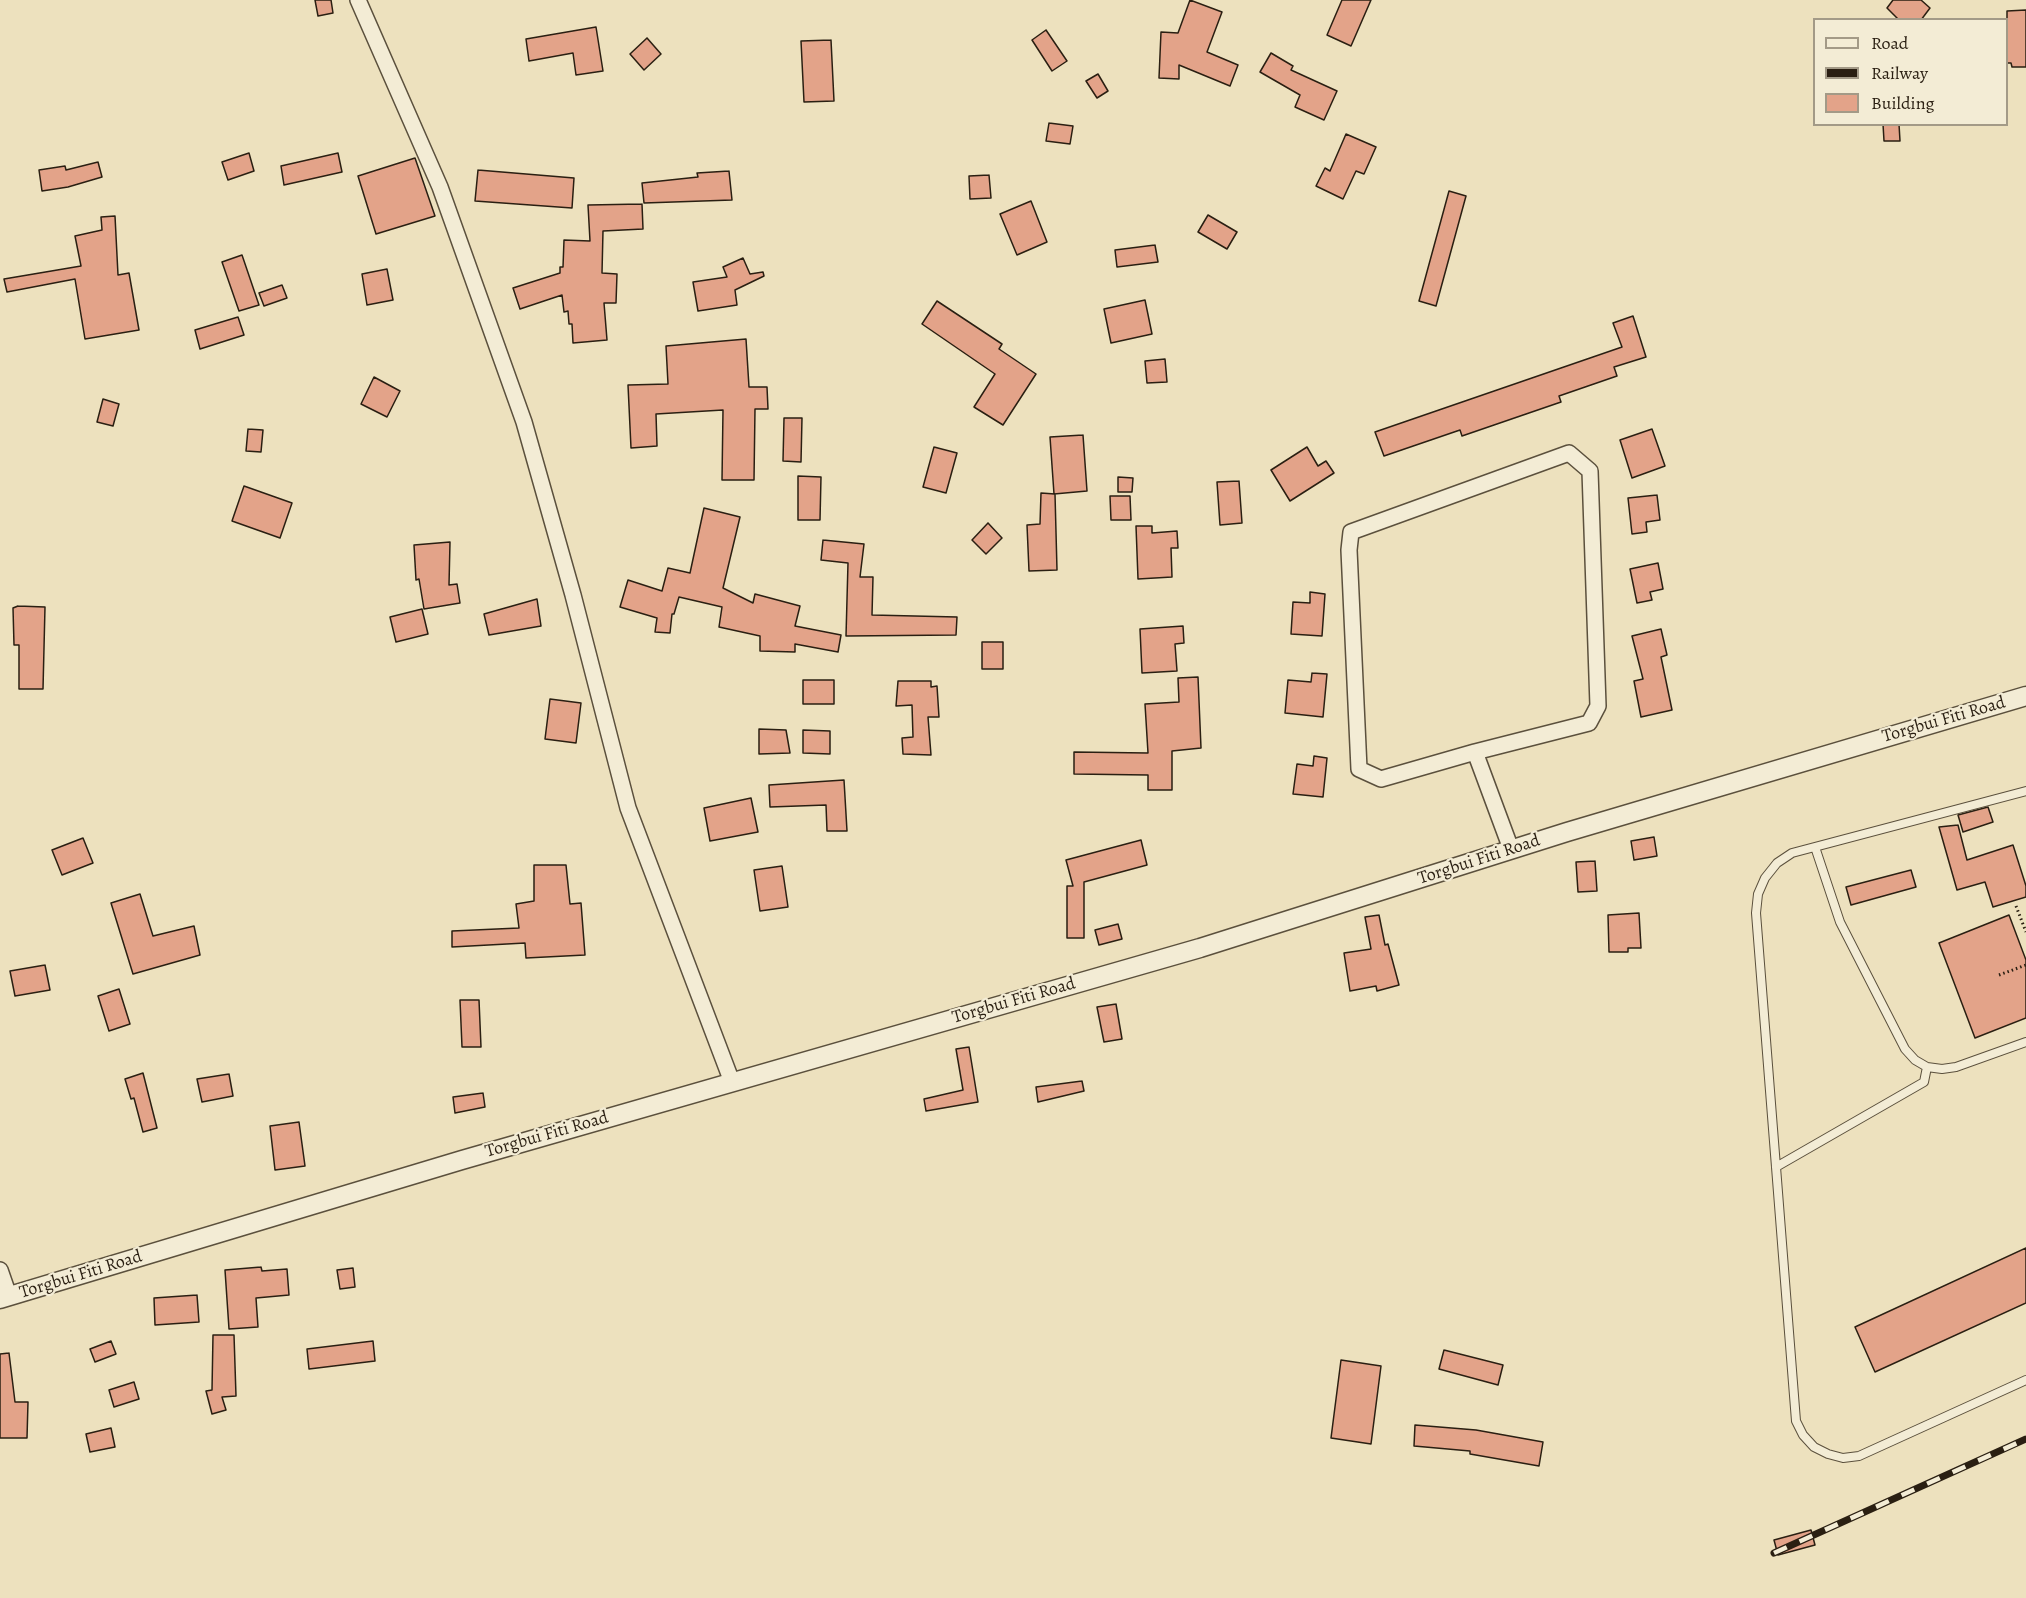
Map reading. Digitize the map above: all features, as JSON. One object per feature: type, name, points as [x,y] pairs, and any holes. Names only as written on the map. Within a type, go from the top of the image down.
[{"type":"street","points":[[358,0],[440,187],[524,422],[576,606],[628,808],[732,1082]]},
{"type":"street","points":[[1569,453],[1590,471],[1598,706],[1590,723],[1475,752],[1381,779],[1359,769],[1349,550],[1351,532],[1569,453]]},
{"type":"street","name":"Torgbui Fiti Road","points":[[5,1298],[462,1160],[1200,948],[1511,849],[2026,696]]},
{"type":"street","points":[[1475,752],[1511,849]]},
{"type":"street","points":[[0,1270],[5,1298]]},
{"type":"lane","points":[[2026,791],[1792,853],[1777,863],[1765,878],[1758,894],[1756,913],[1796,1421],[1803,1435],[1814,1447],[1828,1454],[1843,1458],[1859,1456],[2026,1380]]},
{"type":"lane","points":[[1815,847],[1840,922],[1905,1049],[1915,1060],[1928,1067],[1942,1069],[1956,1067],[2026,1042]]},
{"type":"lane","points":[[1776,1167],[1924,1082],[1928,1067]]},
{"type":"path","points":[[2016,906],[2026,932]]},
{"type":"path","points":[[1999,975],[2026,964]]},
{"type":"building","points":[[315,0],[331,0],[333,13],[318,16]]},
{"type":"building","points":[[1190,0],[1222,12],[1207,52],[1238,65],[1230,86],[1179,65],[1179,79],[1159,78],[1161,32],[1178,33]]},
{"type":"building","points":[[1342,0],[1371,0],[1351,46],[1327,35]]},
{"type":"building","points":[[1893,0],[1921,0],[1930,8],[1922,18],[1897,18],[1887,8]]},
{"type":"building","points":[[2026,10],[2026,67],[2012,67],[2011,63],[2008,63],[2007,11]]},
{"type":"building","points":[[596,27],[603,71],[576,75],[573,53],[529,61],[526,39]]},
{"type":"building","points":[[1046,30],[1067,61],[1052,71],[1032,40]]},
{"type":"building","points":[[647,38],[661,54],[644,70],[630,54]]},
{"type":"building","points":[[831,40],[834,101],[804,102],[801,41]]},
{"type":"building","points":[[1271,53],[1293,66],[1291,70],[1337,91],[1324,120],[1295,107],[1300,95],[1260,72]]},
{"type":"building","points":[[1098,74],[1108,91],[1097,98],[1086,81]]},
{"type":"building","points":[[1049,123],[1073,126],[1070,144],[1046,141]]},
{"type":"building","points":[[1883,126],[1899,126],[1900,141],[1884,141]]},
{"type":"building","points":[[1346,134],[1376,147],[1364,174],[1356,171],[1343,199],[1316,186],[1325,168],[1330,171]]},
{"type":"building","points":[[249,153],[254,171],[228,180],[222,162]]},
{"type":"building","points":[[338,153],[342,172],[284,185],[281,166]]},
{"type":"building","points":[[415,158],[435,216],[376,234],[358,176]]},
{"type":"building","points":[[98,162],[102,177],[68,187],[42,191],[39,170],[65,166],[66,170]]},
{"type":"building","points":[[478,170],[574,178],[572,208],[475,201]]},
{"type":"building","points":[[729,171],[732,200],[644,203],[642,183],[698,177],[697,173]]},
{"type":"building","points":[[989,175],[991,198],[970,199],[969,176]]},
{"type":"building","points":[[1449,191],[1466,196],[1436,306],[1419,301]]},
{"type":"building","points":[[1031,201],[1047,242],[1017,255],[1000,214]]},
{"type":"building","points":[[642,204],[643,229],[603,231],[602,273],[617,274],[616,303],[604,303],[607,340],[573,343],[572,324],[569,324],[568,311],[564,312],[562,295],[520,309],[513,288],[560,273],[560,267],[563,267],[564,240],[590,241],[588,205]]},
{"type":"building","points":[[1208,215],[1237,232],[1227,249],[1198,232]]},
{"type":"building","points":[[115,216],[118,275],[129,273],[139,330],[85,339],[75,279],[7,292],[4,279],[81,266],[75,236],[102,230],[101,217]]},
{"type":"building","points":[[1155,245],[1158,262],[1117,267],[1115,250]]},
{"type":"building","points":[[242,255],[259,305],[239,311],[222,262]]},
{"type":"building","points":[[743,258],[750,274],[763,272],[764,276],[735,290],[737,305],[698,311],[693,282],[727,277],[723,267]]},
{"type":"building","points":[[387,269],[393,300],[367,305],[362,274]]},
{"type":"building","points":[[282,285],[287,298],[264,306],[259,293]]},
{"type":"building","points":[[1145,300],[1152,334],[1111,343],[1104,309]]},
{"type":"building","points":[[937,301],[1002,344],[999,349],[1036,374],[1003,425],[974,407],[995,374],[922,324]]},
{"type":"building","points":[[1633,316],[1646,357],[1614,367],[1617,376],[1559,396],[1561,402],[1462,436],[1460,430],[1384,456],[1375,432],[1622,347],[1613,323]]},
{"type":"building","points":[[238,317],[244,335],[200,349],[195,330]]},
{"type":"building","points":[[746,339],[749,387],[767,387],[768,409],[755,409],[754,480],[722,480],[723,410],[656,414],[657,446],[631,448],[628,385],[668,384],[666,346]]},
{"type":"building","points":[[1165,359],[1167,382],[1147,383],[1145,361]]},
{"type":"building","points":[[374,377],[400,391],[387,417],[361,404]]},
{"type":"building","points":[[103,399],[119,404],[113,426],[97,422]]},
{"type":"building","points":[[784,418],[802,418],[801,462],[783,461]]},
{"type":"building","points":[[248,429],[263,430],[261,452],[246,451]]},
{"type":"building","points":[[1652,429],[1665,466],[1632,478],[1620,440]]},
{"type":"building","points":[[1083,435],[1087,491],[1054,494],[1050,437]]},
{"type":"building","points":[[934,447],[957,453],[946,493],[923,487]]},
{"type":"building","points":[[1307,447],[1318,466],[1326,461],[1334,473],[1290,501],[1271,470]]},
{"type":"building","points":[[798,476],[821,477],[820,520],[798,520]]},
{"type":"building","points":[[1118,477],[1133,478],[1132,492],[1118,492]]},
{"type":"building","points":[[1239,481],[1242,523],[1220,525],[1217,482]]},
{"type":"building","points":[[244,486],[292,503],[280,538],[232,521]]},
{"type":"building","points":[[1041,493],[1055,494],[1057,570],[1029,571],[1027,525],[1040,524]]},
{"type":"building","points":[[1657,495],[1660,520],[1646,522],[1647,532],[1632,534],[1628,498]]},
{"type":"building","points":[[1110,496],[1130,496],[1131,520],[1111,520]]},
{"type":"building","points":[[704,508],[740,517],[723,588],[753,603],[755,594],[800,606],[795,626],[841,635],[838,652],[795,644],[795,652],[760,651],[760,636],[719,627],[722,607],[679,597],[674,614],[672,614],[670,633],[655,632],[657,618],[620,607],[628,580],[662,591],[668,568],[690,573]]},
{"type":"building","points":[[988,523],[1002,538],[986,554],[972,540]]},
{"type":"building","points":[[1136,526],[1152,526],[1152,533],[1177,531],[1178,548],[1171,548],[1172,577],[1138,579]]},
{"type":"building","points":[[823,540],[864,544],[860,577],[873,577],[872,615],[957,617],[956,635],[846,636],[848,563],[821,560]]},
{"type":"building","points":[[450,542],[449,585],[457,584],[460,603],[424,609],[419,579],[416,580],[414,545]]},
{"type":"building","points":[[1658,563],[1663,589],[1650,592],[1652,600],[1637,603],[1630,569]]},
{"type":"building","points":[[1310,592],[1325,594],[1322,636],[1291,634],[1293,602],[1310,603]]},
{"type":"building","points":[[537,599],[541,626],[489,635],[484,614]]},
{"type":"building","points":[[18,606],[45,607],[43,689],[19,689],[19,645],[14,645],[13,608]]},
{"type":"building","points":[[422,609],[428,634],[396,642],[390,617]]},
{"type":"building","points":[[1183,626],[1184,643],[1175,644],[1177,671],[1142,673],[1140,629]]},
{"type":"building","points":[[1661,629],[1667,655],[1661,657],[1672,710],[1641,717],[1634,681],[1643,679],[1632,636]]},
{"type":"building","points":[[982,642],[1003,642],[1003,669],[982,669]]},
{"type":"building","points":[[1312,673],[1327,674],[1323,717],[1285,713],[1288,680],[1311,682]]},
{"type":"building","points":[[1198,677],[1201,748],[1172,751],[1172,790],[1148,790],[1148,775],[1074,774],[1074,752],[1148,753],[1145,704],[1179,702],[1178,678]]},
{"type":"building","points":[[803,680],[834,680],[834,704],[803,704]]},
{"type":"building","points":[[898,681],[931,681],[931,687],[937,686],[939,717],[928,717],[931,755],[903,754],[902,738],[913,737],[912,705],[896,706]]},
{"type":"building","points":[[550,699],[581,703],[576,743],[545,739]]},
{"type":"building","points":[[759,729],[786,730],[790,753],[759,754]]},
{"type":"building","points":[[803,730],[830,731],[830,754],[803,753]]},
{"type":"building","points":[[1314,756],[1327,758],[1323,797],[1293,794],[1297,764],[1313,766]]},
{"type":"building","points":[[844,780],[847,831],[827,831],[826,805],[770,807],[769,785]]},
{"type":"building","points":[[751,798],[758,832],[710,841],[704,808]]},
{"type":"building","points":[[1988,807],[1993,822],[1963,832],[1958,815]]},
{"type":"building","points":[[1958,825],[1967,860],[2013,845],[2026,886],[2026,897],[1993,907],[1985,882],[1957,890],[1939,827]]},
{"type":"building","points":[[1654,837],[1657,856],[1634,860],[1631,841]]},
{"type":"building","points":[[83,838],[93,863],[62,875],[52,850]]},
{"type":"building","points":[[1141,840],[1147,865],[1084,882],[1084,938],[1067,938],[1067,886],[1073,886],[1066,860]]},
{"type":"building","points":[[1595,861],[1597,891],[1578,892],[1576,862]]},
{"type":"building","points":[[534,865],[566,865],[570,904],[581,903],[585,955],[526,958],[525,943],[452,947],[452,931],[519,928],[516,904],[534,901]]},
{"type":"building","points":[[782,866],[788,907],[760,911],[754,870]]},
{"type":"building","points":[[1911,870],[1916,887],[1851,905],[1846,887]]},
{"type":"building","points":[[140,894],[153,936],[194,926],[200,955],[133,974],[111,903]]},
{"type":"building","points":[[1639,913],[1641,948],[1628,948],[1628,952],[1609,952],[1608,915]]},
{"type":"building","points":[[1379,915],[1385,945],[1388,944],[1399,985],[1377,991],[1376,986],[1350,991],[1344,953],[1371,949],[1365,917]]},
{"type":"building","points":[[2009,915],[2026,960],[2026,1018],[1975,1038],[1939,943]]},
{"type":"building","points":[[1118,924],[1122,939],[1099,945],[1095,930]]},
{"type":"building","points":[[45,965],[50,990],[15,996],[10,971]]},
{"type":"building","points":[[119,989],[130,1024],[109,1031],[98,996]]},
{"type":"building","points":[[460,1000],[479,1000],[481,1047],[462,1047]]},
{"type":"building","points":[[1116,1004],[1122,1039],[1104,1042],[1097,1007]]},
{"type":"building","points":[[969,1047],[978,1102],[926,1111],[924,1099],[963,1090],[956,1049]]},
{"type":"building","points":[[143,1073],[157,1128],[143,1132],[134,1098],[131,1099],[125,1079]]},
{"type":"building","points":[[229,1074],[233,1096],[202,1102],[197,1079]]},
{"type":"building","points":[[1082,1081],[1084,1091],[1038,1102],[1036,1087]]},
{"type":"building","points":[[483,1093],[485,1107],[455,1113],[453,1097]]},
{"type":"building","points":[[299,1122],[305,1166],[275,1170],[270,1126]]},
{"type":"building","points":[[2026,1248],[2026,1303],[1875,1372],[1855,1327]]},
{"type":"building","points":[[261,1267],[262,1271],[287,1269],[289,1295],[256,1298],[258,1327],[229,1329],[225,1270]]},
{"type":"building","points":[[353,1268],[355,1287],[340,1289],[337,1270]]},
{"type":"building","points":[[197,1295],[199,1322],[155,1325],[154,1298]]},
{"type":"building","points":[[213,1335],[234,1335],[236,1396],[222,1397],[226,1410],[212,1414],[206,1391],[212,1390]]},
{"type":"building","points":[[111,1341],[116,1354],[95,1362],[90,1349]]},
{"type":"building","points":[[373,1341],[375,1361],[309,1369],[307,1349]]},
{"type":"building","points":[[1444,1350],[1503,1365],[1498,1385],[1439,1369]]},
{"type":"building","points":[[9,1353],[15,1402],[28,1402],[27,1438],[0,1438],[0,1354]]},
{"type":"building","points":[[1341,1360],[1381,1366],[1371,1444],[1331,1438]]},
{"type":"building","points":[[134,1382],[139,1399],[114,1407],[109,1390]]},
{"type":"building","points":[[1415,1425],[1476,1430],[1543,1442],[1539,1466],[1470,1454],[1470,1451],[1414,1446]]},
{"type":"building","points":[[111,1428],[115,1447],[90,1452],[86,1434]]},
{"type":"building","points":[[1811,1530],[1815,1545],[1778,1555],[1774,1540]]},
{"type":"railway","points":[[1774,1553],[2026,1439]]}]
